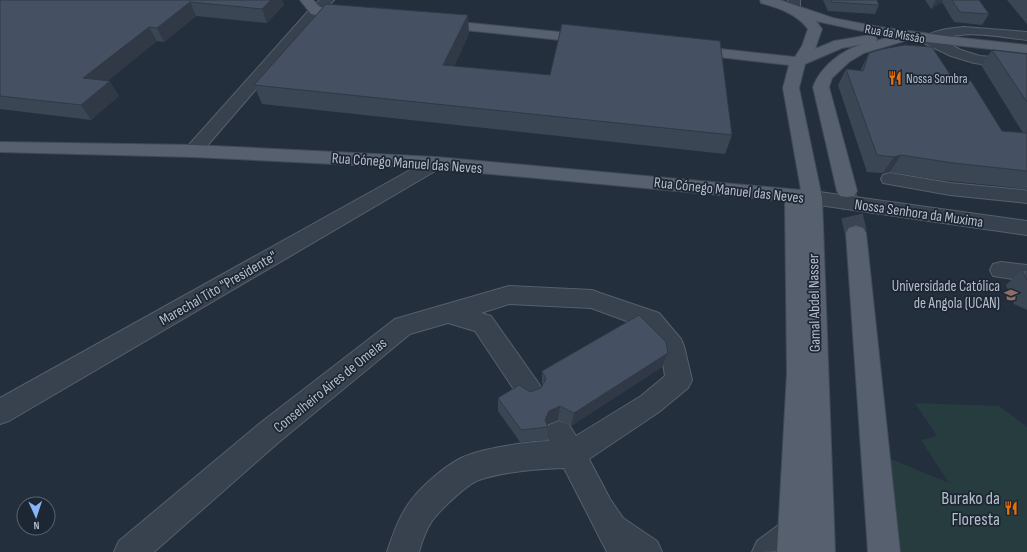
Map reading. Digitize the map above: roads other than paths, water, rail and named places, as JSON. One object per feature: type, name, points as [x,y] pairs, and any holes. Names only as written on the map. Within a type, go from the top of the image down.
[{"type":"main road","name":"Rua da Missão","points":[[766,0],[793,5],[830,21],[929,40],[1027,49]]},
{"type":"main road","points":[[311,5],[363,16]]},
{"type":"main road","name":"Gamal Abdel Nasser","points":[[793,5],[815,29],[815,33],[800,60],[793,77],[791,88],[804,197],[819,552]]},
{"type":"main road","points":[[426,22],[605,41]]},
{"type":"main road","points":[[847,191],[824,101],[822,87],[825,76],[844,59],[859,50],[902,38]]},
{"type":"main road","points":[[682,48],[800,60],[851,41],[902,38],[929,40]]},
{"type":"main road","name":"Rua Cónego Manuel das Neves","points":[[0,147],[193,151],[436,163],[804,197]]},
{"type":"main road","name":"Gamal Abdel Nasser","points":[[794,542],[804,197]]},
{"type":"main road","points":[[856,233],[884,552]]},
{"type":"street","points":[[193,151],[311,5],[328,0]]},
{"type":"street","points":[[929,40],[940,33],[956,30],[1027,36]]},
{"type":"street","points":[[929,40],[956,53],[979,60],[1027,65]]},
{"type":"street","name":"Marechal Tito \"Presidente\"","points":[[0,412],[436,163]]},
{"type":"street","points":[[890,179],[950,189],[1024,197]]},
{"type":"street","points":[[950,189],[964,219]]},
{"type":"street","name":"Nossa Senhora da Muxima","points":[[804,197],[1027,228]]},
{"type":"street","points":[[1001,270],[1027,273]]},
{"type":"street","points":[[403,552],[408,536],[422,510],[446,486],[471,468],[527,456],[566,444],[650,404],[679,380],[672,346],[651,320],[592,299],[509,295],[448,314]]},
{"type":"street","name":"Conselheiro Aires de Omelas","points":[[130,552],[269,433],[403,326],[448,314],[484,323],[530,392]]},
{"type":"street","points":[[566,444],[617,540],[646,552]]},
{"type":"street","points":[[768,552],[794,542]]},
{"type":"tunnel","points":[[847,191],[853,217]]},
{"type":"tunnel","points":[[852,216],[856,233]]},
{"type":"place","name":"Nossa Sombra","points":[[895,78]]},
{"type":"place","name":"Universidade Católica de Angola (UCAN)","points":[[1011,295]]},
{"type":"place","name":"Burako da Floresta","points":[[1011,508]]}]
